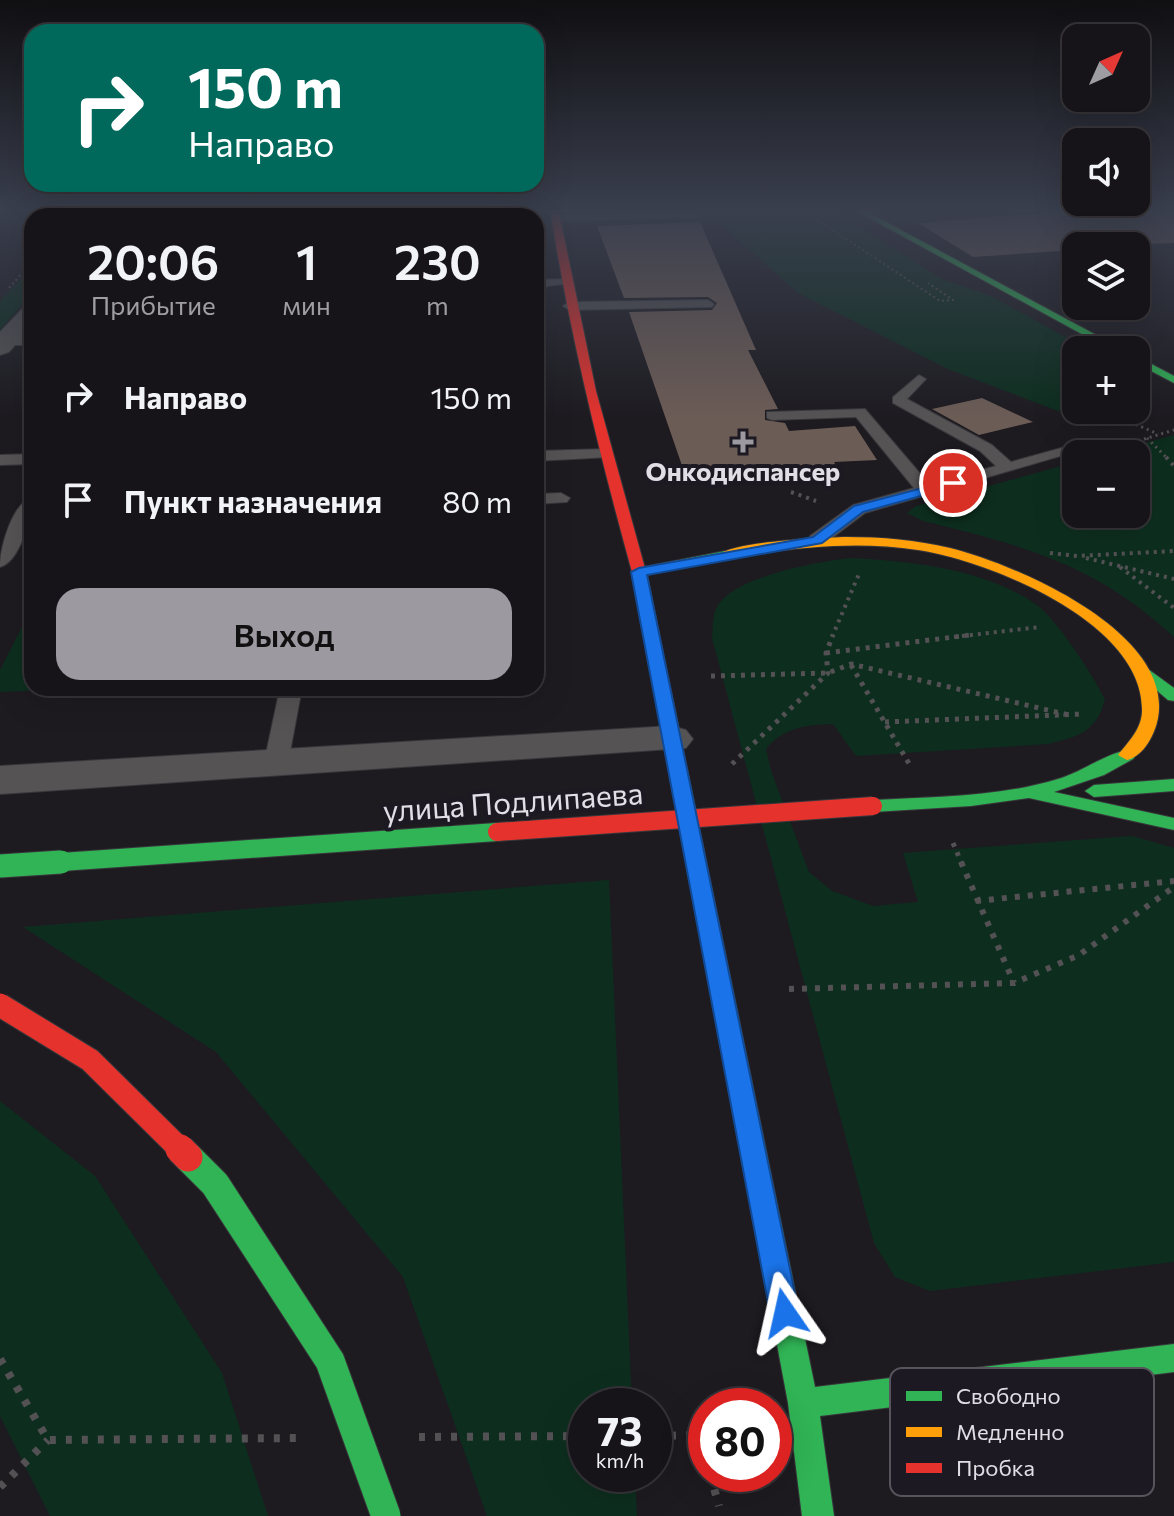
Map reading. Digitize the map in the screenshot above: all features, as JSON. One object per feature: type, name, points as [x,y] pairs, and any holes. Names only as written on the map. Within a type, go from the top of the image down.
[{"type":"main road","points":[[563,279],[605,454],[639,572],[803,1403],[818,1516]]},
{"type":"main road","points":[[987,279],[1093,336]]},
{"type":"main road","points":[[1150,367],[1174,380]]},
{"type":"main road","points":[[639,572],[817,540],[853,539],[918,546],[1005,569],[1082,609],[1141,669],[1174,696]]},
{"type":"main road","points":[[1036,794],[1085,779],[1127,754],[1148,733],[1151,692],[1141,669]]},
{"type":"main road","name":"улица Подлипаева","points":[[0,866],[1174,785]]},
{"type":"main road","points":[[1036,794],[1174,824]]},
{"type":"main road","points":[[0,1005],[90,1060],[215,1184],[330,1361],[386,1516]]},
{"type":"main road","points":[[1092,1368],[1174,1358]]},
{"type":"main road","points":[[803,1403],[890,1392]]},
{"type":"street","points":[[2,344],[24,321]]},
{"type":"street","points":[[0,780],[671,739]]},
{"type":"lane","points":[[544,284],[564,283]]},
{"type":"lane","points":[[569,306],[708,304]]},
{"type":"lane","points":[[2,344],[24,342]]},
{"type":"lane","points":[[919,379],[898,400],[986,448],[1008,468]]},
{"type":"lane","points":[[772,415],[860,412],[925,491]]},
{"type":"lane","points":[[817,540],[859,509],[1062,453]]},
{"type":"lane","points":[[544,456],[605,454]]},
{"type":"lane","points":[[0,460],[24,459]]},
{"type":"lane","points":[[544,499],[561,498]]},
{"type":"lane","points":[[0,561],[24,518]]},
{"type":"lane","points":[[276,763],[289,696]]},
{"type":"path","points":[[8,289],[17,279]]},
{"type":"path","points":[[906,279],[940,301],[953,300],[927,282]]},
{"type":"path","points":[[1137,424],[1159,434]]},
{"type":"path","points":[[1140,440],[1174,430]]},
{"type":"path","points":[[1147,438],[1174,466]]},
{"type":"path","points":[[791,492],[816,501]]},
{"type":"path","points":[[1044,553],[1077,556],[1174,551]]},
{"type":"path","points":[[1077,556],[1174,579]]},
{"type":"path","points":[[1118,566],[1174,608]]},
{"type":"path","points":[[828,673],[826,653],[861,569]]},
{"type":"path","points":[[826,653],[1046,626]]},
{"type":"path","points":[[851,664],[909,761]]},
{"type":"path","points":[[711,676],[828,673],[851,664],[1069,715]]},
{"type":"path","points":[[732,764],[828,673]]},
{"type":"path","points":[[885,722],[1083,714]]},
{"type":"path","points":[[953,843],[1014,983]]},
{"type":"path","points":[[976,901],[1174,884]]},
{"type":"path","points":[[789,989],[1014,983],[1049,974],[1086,955],[1174,884]]},
{"type":"path","points":[[0,1359],[48,1440]]},
{"type":"path","points":[[412,1437],[568,1436]]},
{"type":"path","points":[[0,1487],[48,1440],[301,1438]]},
{"type":"path","points":[[715,1492],[719,1506]]},
{"type":"green space","points":[[24,279],[24,302],[0,330],[0,301]]},
{"type":"green space","points":[[782,279],[942,279],[991,296],[1064,336],[1062,410],[948,369],[798,293]]},
{"type":"green space","points":[[1174,435],[1174,637],[1116,592],[1057,561],[994,539],[923,521],[907,513],[916,506],[1062,466],[1062,528],[1150,528],[1150,442]]},
{"type":"green space","points":[[850,558],[948,569],[1018,593],[1046,613],[1065,636],[1105,700],[1091,726],[1069,738],[1048,744],[856,756],[833,724],[805,727],[780,736],[766,749],[771,771],[809,872],[832,891],[873,906],[918,902],[903,853],[1132,836],[1174,848],[1174,1262],[930,1291],[895,1277],[874,1243],[712,638],[717,607],[740,587],[778,572]]},
{"type":"green space","points":[[24,623],[24,691],[0,692],[0,670]]},
{"type":"green space","points":[[609,880],[631,1388],[568,1388],[568,1492],[636,1492],[637,1516],[487,1516],[403,1277],[216,1052],[23,927]]},
{"type":"green space","points":[[0,1101],[95,1176],[222,1373],[268,1516],[50,1516],[0,1416]]},
{"type":"building","points":[[617,279],[725,279],[756,350],[748,350],[778,409],[765,410],[765,420],[785,423],[789,431],[855,426],[877,460],[834,462],[838,469],[780,476],[781,479],[688,483],[629,312],[712,310],[717,303],[708,297],[624,298]]},
{"type":"building","points":[[982,398],[1033,422],[979,435],[932,409]]},
{"type":"traffic: fast","points":[[987,279],[1093,336]]},
{"type":"traffic: fast","points":[[1150,367],[1174,380]]},
{"type":"traffic: fast","points":[[725,555],[639,572],[803,1403],[818,1516]]},
{"type":"traffic: fast","points":[[1141,669],[1174,696]]},
{"type":"traffic: fast","points":[[873,806],[1004,797],[1036,791],[1098,771],[1127,755]]},
{"type":"traffic: fast","points":[[1094,791],[1174,785]]},
{"type":"traffic: fast","points":[[1036,794],[1174,824]]},
{"type":"traffic: fast","points":[[0,866],[497,832]]},
{"type":"traffic: fast","points":[[188,1157],[215,1184],[330,1361],[386,1516]]},
{"type":"traffic: fast","points":[[1092,1368],[1174,1358]]},
{"type":"traffic: fast","points":[[803,1403],[890,1392]]},
{"type":"traffic: slow","points":[[725,555],[822,542],[895,543],[949,552],[1024,579],[1098,622],[1127,648],[1146,677],[1151,708],[1149,722],[1141,740],[1127,755]]},
{"type":"traffic: jam","points":[[566,279],[590,391],[639,572]]},
{"type":"traffic: jam","points":[[497,832],[873,806]]},
{"type":"traffic: jam","points":[[0,1005],[90,1060],[188,1157]]},
{"type":"place","name":"Онкодиспансер","points":[[743,442]]},
{"type":"route","points":[[785,1313],[639,572],[817,540],[859,509],[953,483]]}]
